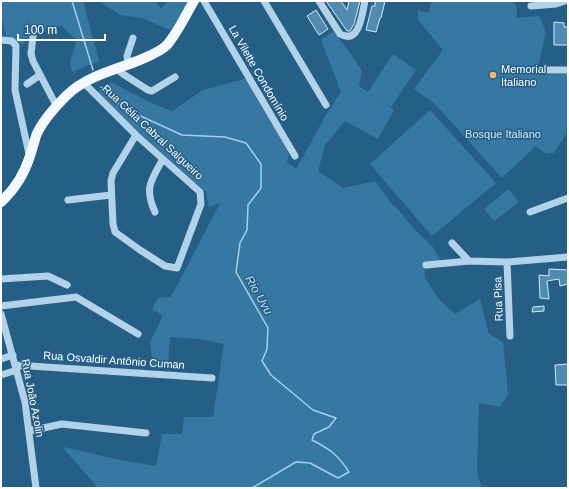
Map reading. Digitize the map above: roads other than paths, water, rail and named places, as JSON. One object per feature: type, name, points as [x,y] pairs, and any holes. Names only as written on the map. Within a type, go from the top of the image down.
[{"type":"main road","points":[[1,202],[13,191],[23,175],[36,135],[68,94],[99,75],[128,65],[158,52],[166,46],[194,1]]},
{"type":"street","name":"La Vilette Condomínio","points":[[204,1],[295,156]]},
{"type":"street","points":[[264,1],[326,105]]},
{"type":"street","points":[[319,1],[340,34],[344,37],[350,36],[359,28],[365,1]]},
{"type":"street","points":[[531,6],[535,7],[565,1]]},
{"type":"street","points":[[33,36],[31,54],[57,107]]},
{"type":"street","points":[[128,65],[127,56],[133,38]]},
{"type":"street","points":[[1,40],[12,41],[16,46],[15,90],[30,157]]},
{"type":"street","points":[[116,69],[148,90],[152,90],[175,77]]},
{"type":"street","points":[[542,70],[568,70]]},
{"type":"street","points":[[27,84],[40,75]]},
{"type":"street","name":"Rua Célia Cabral Salgueiro","points":[[84,83],[136,135],[200,192],[202,204],[177,268],[165,266],[115,232],[111,195]]},
{"type":"street","points":[[68,200],[111,195],[111,181],[113,173],[136,135]]},
{"type":"street","points":[[155,212],[151,203],[150,182],[163,159]]},
{"type":"street","points":[[530,212],[568,198]]},
{"type":"street","points":[[452,243],[469,261]]},
{"type":"street","points":[[426,265],[469,261],[507,262],[568,257]]},
{"type":"street","name":"Rua Pisa","points":[[507,262],[510,336]]},
{"type":"street","points":[[1,279],[48,276],[66,285]]},
{"type":"street","points":[[1,306],[76,297],[138,334]]},
{"type":"street","name":"Rua João Azolin","points":[[1,314],[25,402],[36,488]]},
{"type":"street","points":[[1,359],[13,355]]},
{"type":"street","points":[[1,375],[16,367]]},
{"type":"street","name":"Rua Osvaldir Antônio Cuman","points":[[16,367],[212,378]]},
{"type":"street","points":[[29,431],[62,424],[146,433]]},
{"type":"waterway","name":"Rio Uvu","points":[[72,1],[93,70]]},
{"type":"waterway","name":"Rio Uvu","points":[[101,87],[123,108],[182,135],[225,137],[246,143],[261,164],[261,188],[248,205],[247,230],[240,243],[236,272],[268,328],[267,349],[262,361],[271,375],[313,410],[336,418],[329,427],[314,434],[312,440],[324,446],[333,453],[349,472],[338,478],[310,463],[296,462],[252,488]]},
{"type":"place","name":"Memorial Italiano","points":[[493,75]]},
{"type":"park label","name":"Bosque Italiano","points":[[503,134]]}]
